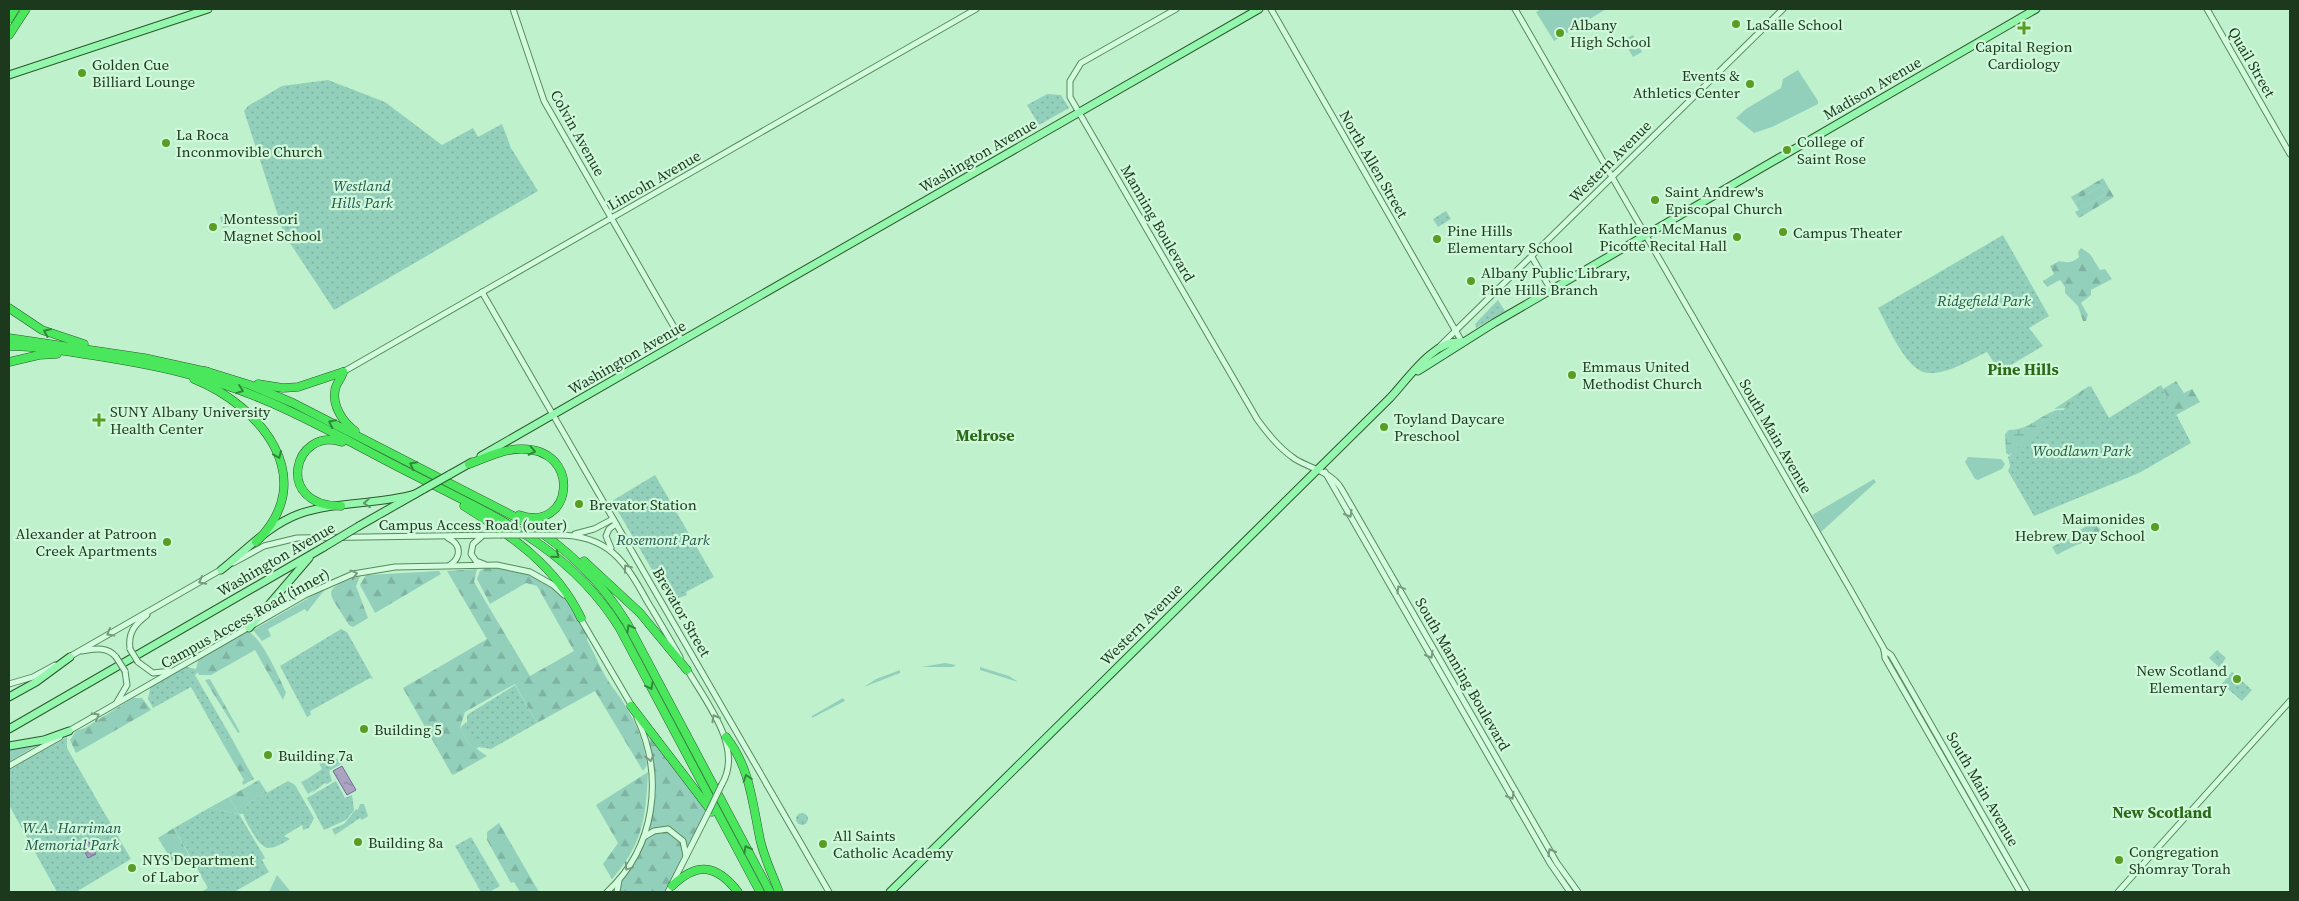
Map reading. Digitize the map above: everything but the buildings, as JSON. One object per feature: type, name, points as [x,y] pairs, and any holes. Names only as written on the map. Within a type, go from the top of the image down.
[{"type":"highway","points":[[9,19],[15,9]]},
{"type":"highway","points":[[9,35],[26,9]]},
{"type":"highway","points":[[9,308],[29,323],[56,336],[259,384],[283,388],[313,384],[343,372]]},
{"type":"highway","points":[[9,338],[144,358]]},
{"type":"highway","points":[[9,346],[43,348],[160,366],[204,378],[261,398],[533,538],[564,562],[591,589],[623,634],[752,878]]},
{"type":"highway","points":[[9,362],[46,354],[104,357]]},
{"type":"highway","points":[[160,366],[201,382],[232,400],[254,419],[276,449],[284,470],[283,500],[274,521],[256,542]]},
{"type":"highway","points":[[205,371],[279,397],[487,503],[566,547],[614,587],[648,622],[687,670]]},
{"type":"highway","points":[[343,372],[335,390],[335,401],[339,413],[351,428],[391,453]]},
{"type":"highway","points":[[340,506],[319,504],[303,491],[298,480],[298,469],[301,458],[307,449],[320,441],[336,440],[388,462]]},
{"type":"highway","points":[[469,464],[504,448],[534,450],[553,460],[563,475],[563,496],[553,510],[535,518],[523,517],[487,503]]},
{"type":"highway","points":[[422,480],[532,553],[560,582],[581,618]]},
{"type":"highway","points":[[538,530],[582,566],[618,609],[770,892]]},
{"type":"highway","points":[[632,706],[712,811],[760,892]]},
{"type":"highway","points":[[726,737],[744,768],[753,795],[759,834],[779,892]]},
{"type":"highway","points":[[670,889],[687,874],[709,869],[724,875],[738,892]]},
{"type":"main road","points":[[9,75],[208,9]]},
{"type":"main road","name":"Washington Avenue","points":[[504,448],[554,414],[1260,9]]},
{"type":"main road","name":"Madison Avenue","points":[[1433,362],[1460,346],[1462,342],[2036,9]]},
{"type":"main road","name":"Madison Avenue","points":[[1434,351],[1450,343],[1462,342]]},
{"type":"main road","name":"Western Avenue","points":[[890,892],[1321,471],[1434,351]]},
{"type":"main road","name":"Western Avenue","points":[[1412,376],[1433,362]]},
{"type":"main road","name":"Washington Avenue","points":[[9,729],[469,464]]},
{"type":"main road","points":[[221,570],[256,542],[291,518],[316,510],[382,502],[415,494]]},
{"type":"main road","points":[[249,628],[313,554]]},
{"type":"main road","points":[[9,698],[36,682],[70,657]]},
{"type":"main road","points":[[9,746],[44,740],[69,731]]},
{"type":"street","name":"Colvin Avenue","points":[[512,9],[542,97],[682,341]]},
{"type":"street","name":"Lincoln Avenue","points":[[343,372],[976,9]]},
{"type":"street","name":"Manning Boulevard","points":[[1176,9],[1080,65],[1072,76],[1069,89],[1070,95],[1253,413],[1286,452],[1321,471]]},
{"type":"street","name":"North Allen Street","points":[[1271,9],[1462,342]]},
{"type":"street","name":"South Main Avenue","points":[[1515,9],[1884,649],[1895,662],[2027,892]]},
{"type":"street","name":"Western Avenue","points":[[1434,351],[1456,332],[1783,9]]},
{"type":"street","name":"Quail Street","points":[[2207,9],[2290,154]]},
{"type":"street","points":[[1532,257],[1551,290]]},
{"type":"street","name":"Brevator Street","points":[[482,292],[829,892]]},
{"type":"street","name":"Western Avenue","points":[[1433,362],[1450,343],[1456,332]]},
{"type":"street","name":"South Manning Boulevard","points":[[1321,471],[1541,847],[1570,892]]},
{"type":"street","name":"South Manning Boulevard","points":[[1321,471],[1333,478],[1341,488],[1537,828],[1578,892]]},
{"type":"street","points":[[558,535],[587,531],[615,521]]},
{"type":"street","points":[[615,521],[606,536],[607,542],[616,555]]},
{"type":"street","name":"Campus Access Road (outer)","points":[[9,684],[33,677],[70,657],[264,546],[289,539],[558,535],[586,538],[603,545],[616,555],[634,576],[726,737],[729,764],[722,784],[670,889]]},
{"type":"street","points":[[445,536],[454,540],[459,551],[455,562],[447,566]]},
{"type":"street","points":[[484,536],[473,544],[471,554],[476,561],[490,565]]},
{"type":"street","name":"Campus Access Road (inner)","points":[[9,766],[305,595],[353,574],[395,568],[490,565],[511,567],[530,572],[562,592],[581,618],[632,706],[645,737],[654,780],[651,816],[644,838],[634,857],[619,880],[607,892]]},
{"type":"street","points":[[160,604],[133,628],[129,639],[130,649],[138,662],[146,670],[153,673],[177,669]]},
{"type":"street","points":[[80,651],[103,649],[112,651],[125,671],[127,685],[116,704]]},
{"type":"street","name":"South Main Avenue","points":[[1884,649],[1885,658],[2020,892]]},
{"type":"street","points":[[2118,892],[2290,701]]},
{"type":"street","points":[[644,838],[654,831],[664,829],[681,837],[686,849],[684,864]]},
{"type":"street","points":[[617,892],[619,880]]},
{"type":"green space","points":[[1541,9],[1606,9],[1554,41],[1536,12]]},
{"type":"green space","points":[[1633,35],[1642,52],[1633,57],[1623,40]]},
{"type":"green space","points":[[1798,70],[1818,101],[1818,104],[1772,127],[1754,133],[1736,118],[1746,109],[1781,88],[1783,79]]},
{"type":"green space","name":"Westland Hills Park","points":[[328,80],[385,102],[442,145],[473,128],[478,137],[502,124],[511,148],[538,191],[334,310],[284,234],[244,111],[248,106],[282,86]]},
{"type":"green space","points":[[1047,94],[1061,95],[1069,108],[1039,125],[1027,105]]},
{"type":"green space","points":[[2103,178],[2114,197],[2079,218],[2075,212],[2106,194],[2101,186],[2074,202],[2071,197]]},
{"type":"green space","points":[[2101,186],[2106,194],[2079,210],[2074,202]]},
{"type":"green space","points":[[1446,211],[1451,219],[1438,227],[1433,219]]},
{"type":"green space","points":[[236,212],[240,223],[223,228],[220,217]]},
{"type":"green space","name":"Ridgefield Park","points":[[2003,235],[2049,316],[2029,328],[2043,346],[2004,369],[1998,369],[1987,352],[1944,371],[1929,373],[1921,371],[1913,365],[1899,347],[1878,308]]},
{"type":"green space","points":[[2081,248],[2090,254],[2100,270],[2105,269],[2112,279],[2091,290],[2091,295],[2081,303],[2088,315],[2086,321],[2083,321],[2078,306],[2065,293],[2065,287],[2060,280],[2047,287],[2043,281],[2054,274],[2050,266],[2059,261],[2067,262],[2074,260],[2079,257],[2078,252]]},
{"type":"green space","points":[[1498,300],[1505,311],[1476,328],[1475,324]]},
{"type":"green space","points":[[2176,381],[2184,393],[2192,389],[2200,402],[2176,415],[2190,441],[2183,445],[2163,389]]},
{"type":"green space","name":"Woodlawn Park","points":[[2161,385],[2191,443],[2139,473],[2034,516],[2008,471],[2010,466],[2008,457],[2091,386],[2109,418]]},
{"type":"green space","points":[[2089,386],[2092,391],[2069,408],[2054,409]]},
{"type":"green space","points":[[2057,410],[2067,410],[2028,443],[2009,455],[2006,453],[2005,434],[2009,430],[2023,428]]},
{"type":"green space","points":[[1968,457],[2001,459],[2005,464],[2002,469],[1978,480],[1975,479],[1965,462]]},
{"type":"green space","name":"Rosemont Park","points":[[655,475],[714,577],[686,592],[687,595],[670,601],[612,501]]},
{"type":"green space","points":[[1874,479],[1876,482],[1821,532],[1812,515]]},
{"type":"green space","points":[[2093,522],[2102,531],[2057,555],[2052,547],[2075,536],[2073,534]]},
{"type":"green space","points":[[490,565],[523,571],[533,575],[553,586],[572,605],[588,635],[587,640],[607,680],[629,712],[639,732],[647,765],[643,771],[595,691],[537,723],[515,684],[465,712],[460,728],[468,743],[487,756],[453,775],[451,773],[403,688],[487,639],[447,571],[477,569],[474,582],[530,676],[574,651],[537,586],[526,583],[490,604],[477,579],[480,571]]},
{"type":"green space","points":[[439,571],[441,574],[375,613],[360,585],[366,575]]},
{"type":"green space","points":[[360,576],[356,586],[368,618],[353,627],[349,625],[331,593],[337,585]]},
{"type":"green space","points":[[326,588],[307,612],[305,609],[268,629],[271,636],[262,641],[253,630]]},
{"type":"green space","points":[[341,629],[347,632],[373,679],[370,678],[310,711],[311,715],[307,717],[280,666]]},
{"type":"green space","points":[[247,632],[258,640],[264,648],[286,692],[283,700],[255,650],[211,675],[199,675],[196,669],[199,656],[238,634]]},
{"type":"green space","points":[[2217,650],[2226,658],[2219,667],[2209,658]]},
{"type":"green space","points":[[945,663],[956,665],[953,667],[921,667]]},
{"type":"green space","points":[[182,666],[196,669],[198,672],[195,675],[231,737],[222,742],[191,687],[153,708],[148,699],[151,684]]},
{"type":"green space","points":[[980,667],[1009,676],[1018,682],[980,670]]},
{"type":"green space","points":[[900,670],[900,673],[864,687],[876,679]]},
{"type":"green space","points":[[2232,672],[2252,690],[2242,701],[2222,684]]},
{"type":"green space","points":[[210,679],[240,732],[238,733],[205,680]]},
{"type":"green space","points":[[515,685],[537,723],[491,749],[479,747],[467,728],[467,715]]},
{"type":"green space","points":[[133,698],[142,698],[151,710],[76,753],[70,740],[76,731],[85,728]]},
{"type":"green space","points":[[843,698],[845,701],[812,718],[812,716]]},
{"type":"green space","points":[[466,722],[479,747],[476,749],[468,743],[460,728]]},
{"type":"green space","name":"W.A. Harriman Memorial Park","points":[[67,737],[67,748],[131,859],[76,892],[57,892],[9,805],[9,770]]},
{"type":"green space","points":[[231,737],[254,779],[243,785],[242,782],[244,780],[222,742]]},
{"type":"green space","points":[[650,737],[707,809],[688,848],[686,846],[668,892],[606,892],[634,855],[652,813],[656,782]]},
{"type":"green space","points":[[44,741],[9,762],[9,750]]},
{"type":"green space","points":[[332,754],[335,758],[344,762],[329,771],[332,781],[327,784],[325,783],[312,793],[314,790],[307,779],[322,769],[318,761]]},
{"type":"green space","points":[[648,772],[646,803],[641,829],[630,854],[612,879],[603,864],[618,843],[596,805]]},
{"type":"green space","points":[[307,779],[314,790],[308,794],[301,782]]},
{"type":"green space","points":[[259,780],[267,793],[247,804],[243,814],[239,814],[229,797]]},
{"type":"green space","points":[[288,781],[295,785],[314,818],[309,828],[303,830],[302,825],[284,836],[290,839],[272,848],[267,848],[256,837],[243,812],[247,804]]},
{"type":"green space","points":[[336,781],[345,798],[352,795],[354,810],[346,820],[324,830],[307,798]]},
{"type":"green space","points":[[229,797],[239,814],[209,808]]},
{"type":"green space","points":[[360,804],[364,804],[368,816],[362,820],[360,818],[335,835],[332,829],[344,824],[356,809],[358,810]]},
{"type":"green space","points":[[209,808],[239,814],[265,858],[262,860],[269,872],[234,892],[201,892],[208,888],[174,828]]},
{"type":"green space","points":[[802,813],[808,819],[802,825],[796,819]]},
{"type":"green space","points":[[499,823],[539,892],[520,892],[514,882],[511,883],[487,840],[487,832]]},
{"type":"green space","points":[[174,828],[191,859],[179,866],[175,866],[158,838]]},
{"type":"green space","points":[[471,837],[500,886],[489,892],[481,892],[455,846]]},
{"type":"green space","points":[[277,875],[291,892],[269,892]]},
{"type":"water","points":[[342,766],[356,790],[347,795],[333,771]]},
{"type":"water","points":[[89,842],[96,854],[88,858],[82,846]]},
{"type":"place","name":"LaSalle School","points":[[1736,24]]},
{"type":"place","name":"Capital Region Cardiology","points":[[2024,28]]},
{"type":"place","name":"Albany High School","points":[[1560,33]]},
{"type":"place","name":"Golden Cue Billiard Lounge","points":[[82,73]]},
{"type":"place","name":"Events & Athletics Center","points":[[1750,84]]},
{"type":"place","name":"La Roca Inconmovible Church","points":[[166,143]]},
{"type":"place","name":"College of Saint Rose","points":[[1787,150]]},
{"type":"place","name":"Saint Andrew's Episcopal Church","points":[[1655,200]]},
{"type":"place","name":"Montessori Magnet School","points":[[213,227]]},
{"type":"place","name":"Campus Theater","points":[[1783,232]]},
{"type":"place","name":"Kathleen McManus Picotte Recital Hall","points":[[1737,237]]},
{"type":"place","name":"Pine Hills Elementary School","points":[[1437,239]]},
{"type":"place","name":"Albany Public Library, Pine Hills Branch","points":[[1471,281]]},
{"type":"place","name":"Emmaus United Methodist Church","points":[[1572,375]]},
{"type":"place","name":"SUNY Albany University Health Center","points":[[99,420]]},
{"type":"place","name":"Toyland Daycare Preschool","points":[[1384,427]]},
{"type":"place","name":"Brevator Station","points":[[579,504]]},
{"type":"place","name":"Maimonides Hebrew Day School","points":[[2155,527]]},
{"type":"place","name":"Alexander at Patroon Creek Apartments","points":[[167,542]]},
{"type":"place","name":"New Scotland Elementary","points":[[2237,679]]},
{"type":"place","name":"Building 5","points":[[364,729]]},
{"type":"place","name":"Building 7a","points":[[268,755]]},
{"type":"place","name":"Building 8a","points":[[358,842]]},
{"type":"place","name":"All Saints Catholic Academy","points":[[823,844]]},
{"type":"place","name":"Congregation Shomray Torah","points":[[2119,860]]},
{"type":"place","name":"NYS Department of Labor","points":[[132,868]]},
{"type":"district","name":"Pine Hills","points":[[2023,369]]},
{"type":"district","name":"Melrose","points":[[985,435]]},
{"type":"district","name":"New Scotland","points":[[2162,812]]}]
